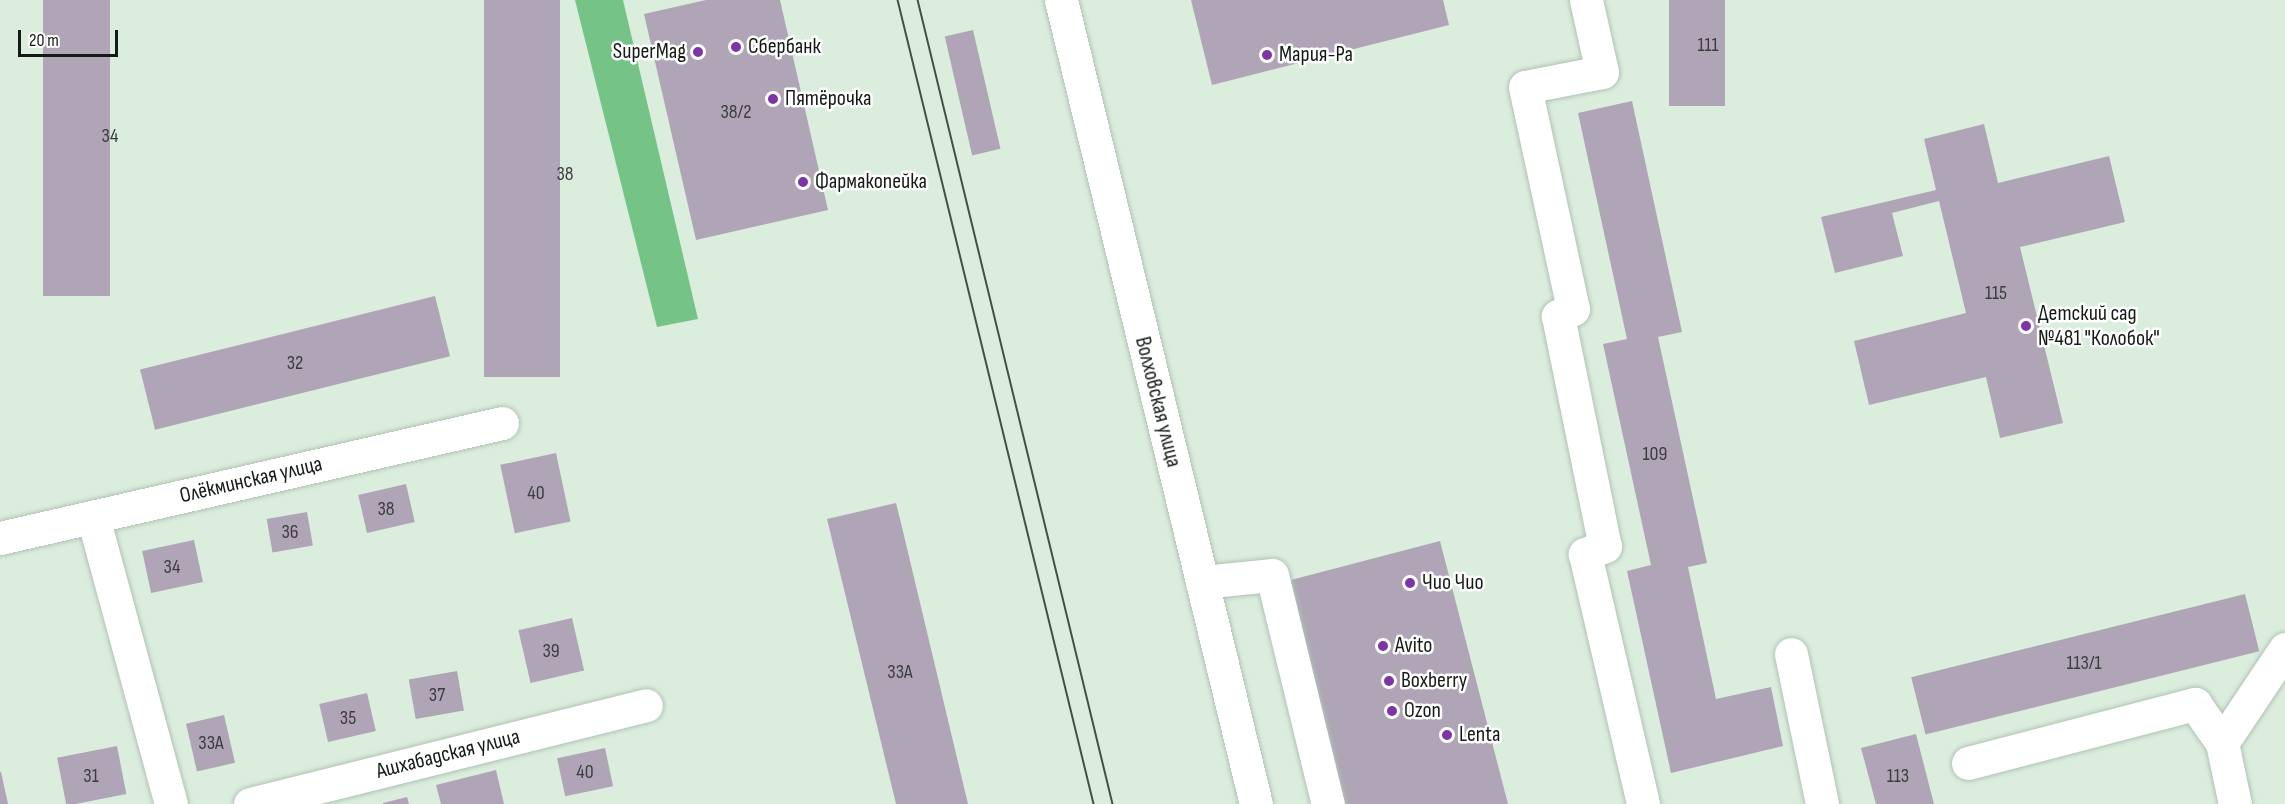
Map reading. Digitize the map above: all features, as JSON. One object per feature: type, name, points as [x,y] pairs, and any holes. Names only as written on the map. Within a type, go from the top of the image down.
[{"type":"street","name":"Волховская улица","points":[[1061,0],[1256,804]]},
{"type":"street","points":[[1586,0],[1602,72],[1525,87],[1573,309],[1558,316],[1605,546],[1585,555],[1643,804]]},
{"type":"street","name":"Олёкминская улица","points":[[0,538],[502,423]]},
{"type":"street","points":[[93,517],[171,804]]},
{"type":"street","points":[[1202,582],[1272,575],[1328,804]]},
{"type":"street","points":[[2222,743],[2285,649]]},
{"type":"street","points":[[1791,654],[1822,804]]},
{"type":"street","points":[[1968,763],[2195,704],[2222,743],[2235,804]]},
{"type":"street","name":"Ашхабадская улица","points":[[249,804],[646,705]]},
{"type":"green space","points":[[575,0],[623,0],[698,319],[657,327]]},
{"type":"building","points":[[43,0],[110,0],[110,296],[43,296]]},
{"type":"building","points":[[484,0],[560,0],[560,377],[484,377]]},
{"type":"building","points":[[706,0],[780,0],[828,210],[696,240],[644,14]]},
{"type":"building","name":"Мария-Ра","points":[[1191,0],[1443,0],[1449,25],[1212,85]]},
{"type":"building","points":[[1669,0],[1725,0],[1725,106],[1669,106]]},
{"type":"building","points":[[973,30],[1000,149],[972,155],[945,37]]},
{"type":"building","points":[[1632,101],[1682,332],[1658,337],[1707,563],[1688,567],[1716,699],[1771,687],[1783,746],[1671,773],[1627,571],[1651,565],[1603,344],[1627,339],[1578,113]]},
{"type":"building","points":[[1984,124],[1998,183],[2109,156],[2125,222],[2020,247],[2063,423],[2000,438],[1986,377],[1869,405],[1854,341],[1966,313],[1939,201],[1892,213],[1903,256],[1835,273],[1821,217],[1936,190],[1924,139]]},
{"type":"building","points":[[435,296],[450,356],[155,430],[140,370]]},
{"type":"building","points":[[556,453],[571,521],[515,533],[500,465]]},
{"type":"building","points":[[406,484],[415,522],[367,533],[358,495]]},
{"type":"building","points":[[896,503],[968,804],[896,804],[827,519]]},
{"type":"building","points":[[307,512],[313,545],[273,553],[267,519]]},
{"type":"building","points":[[194,540],[203,582],[151,593],[142,551]]},
{"type":"building","points":[[1440,541],[1508,804],[1345,804],[1287,581]]},
{"type":"building","points":[[2245,594],[2259,651],[1925,734],[1911,677]]},
{"type":"building","points":[[572,618],[584,671],[531,683],[518,630]]},
{"type":"building","points":[[457,671],[464,710],[416,719],[409,680]]},
{"type":"building","points":[[367,693],[376,731],[328,742],[319,704]]},
{"type":"building","points":[[224,715],[235,763],[197,772],[186,724]]},
{"type":"building","points":[[1916,734],[1934,804],[1876,804],[1861,748]]},
{"type":"building","points":[[117,746],[126,794],[66,804],[57,758]]},
{"type":"building","points":[[605,748],[613,786],[565,796],[557,758]]},
{"type":"building","points":[[496,770],[504,804],[441,804],[436,785]]},
{"type":"building","points":[[1,772],[8,804],[0,804]]},
{"type":"building","points":[[407,797],[409,804],[383,804],[383,803]]},
{"type":"tram line","points":[[898,0],[1094,804]]},
{"type":"tram line","points":[[918,0],[1113,804]]},
{"type":"place","name":"Сбербанк","points":[[736,47]]},
{"type":"place","name":"SuperMag","points":[[698,52]]},
{"type":"place","name":"Мария-Ра","points":[[1267,55]]},
{"type":"place","name":"Пятёрочка","points":[[773,99]]},
{"type":"place","name":"Фармакопейка","points":[[803,182]]},
{"type":"place","name":"Детский сад №481 \"Колобок\"","points":[[2026,326]]},
{"type":"place","name":"Чио Чио","points":[[1410,583]]},
{"type":"place","name":"Avito","points":[[1383,646]]},
{"type":"place","name":"Boxberry","points":[[1389,681]]},
{"type":"place","name":"Ozon","points":[[1392,711]]},
{"type":"place","name":"Lenta","points":[[1447,735]]}]
